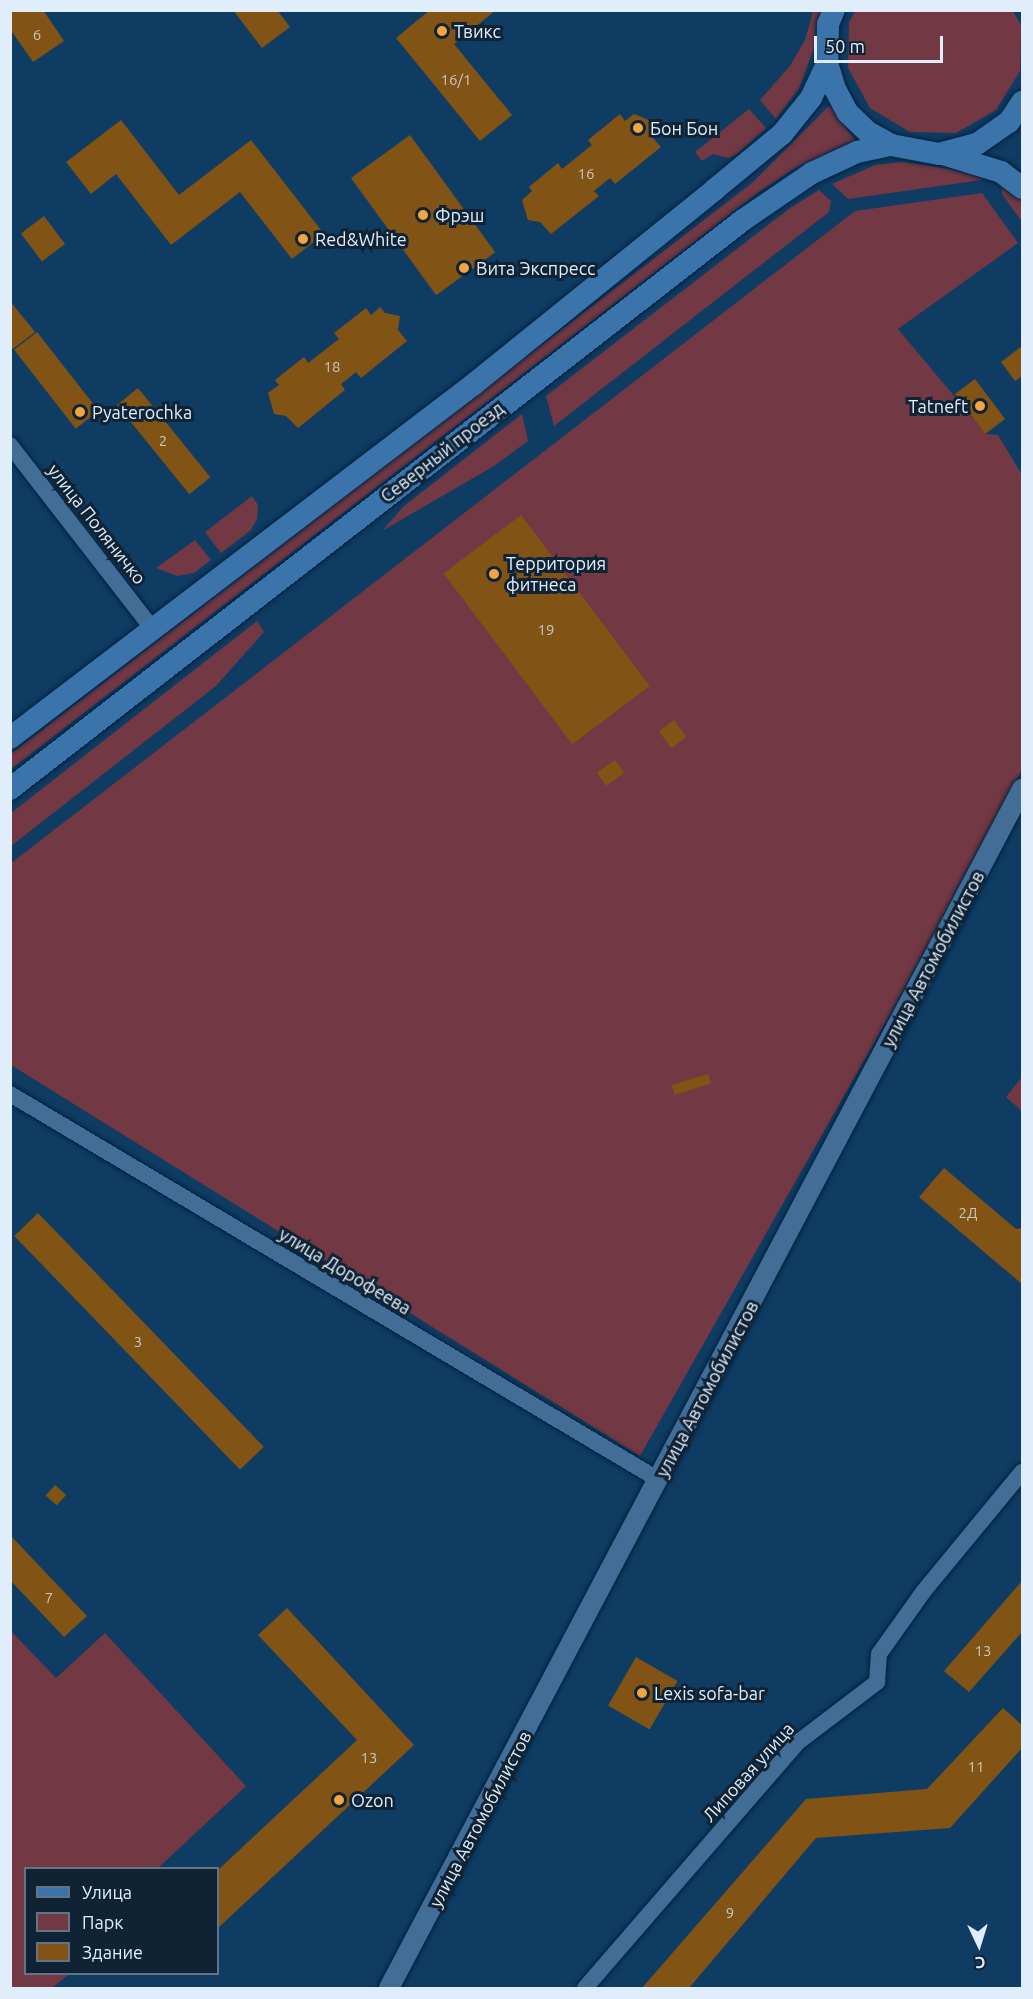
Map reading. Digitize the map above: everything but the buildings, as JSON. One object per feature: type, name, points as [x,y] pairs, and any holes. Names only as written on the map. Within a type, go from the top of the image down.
[{"type":"main road","points":[[834,10],[828,24],[827,63],[835,89],[848,112],[868,132],[891,145],[939,154],[1001,172],[1023,188]]},
{"type":"main road","name":"Северный проезд","points":[[10,738],[474,384],[773,141],[811,98],[827,63]]},
{"type":"main road","points":[[939,154],[977,144],[1009,122],[1023,102]]},
{"type":"main road","name":"Северный проезд","points":[[10,789],[743,220],[812,173],[857,152],[891,145]]},
{"type":"street","name":"улица Поляничко","points":[[10,445],[152,628]]},
{"type":"street","name":"улица Автомобилистов","points":[[389,1989],[1023,789]]},
{"type":"street","name":"улица Дорофеева","points":[[10,1095],[659,1480]]},
{"type":"street","name":"Липовая улица","points":[[585,1989],[796,1743],[877,1682],[879,1654],[923,1592],[1023,1472]]},
{"type":"green space","points":[[856,10],[1013,11],[1021,25],[1020,71],[996,110],[956,133],[910,132],[870,108],[848,68],[849,22]]},
{"type":"green space","points":[[813,11],[822,11],[814,48],[799,88],[776,119],[760,100],[790,66],[805,40]]},
{"type":"green space","points":[[830,105],[856,142],[793,169],[760,191],[11,769],[11,754],[752,183]]},
{"type":"green space","points":[[749,109],[766,128],[737,154],[728,158],[713,154],[702,161],[695,152]]},
{"type":"green space","points":[[902,162],[986,177],[982,180],[848,199],[832,184],[875,165]]},
{"type":"green space","points":[[1001,184],[1022,198],[1022,222],[1002,194]]},
{"type":"green space","points":[[819,190],[831,201],[829,212],[554,426],[546,396],[790,208]]},
{"type":"green space","points":[[982,193],[1018,243],[898,329],[986,434],[998,435],[1022,475],[1022,769],[896,1004],[640,1456],[11,1065],[10,864],[855,211]]},
{"type":"green space","points":[[522,414],[528,441],[494,466],[382,531],[404,506]]},
{"type":"green space","points":[[252,496],[258,505],[257,519],[251,530],[221,553],[205,532]]},
{"type":"green space","points":[[195,540],[211,560],[194,573],[177,576],[156,568]]},
{"type":"green space","points":[[257,621],[264,632],[216,686],[11,846],[11,813]]},
{"type":"green space","points":[[1022,1077],[1022,1111],[1006,1097]]},
{"type":"green space","points":[[10,1630],[56,1678],[105,1633],[246,1786],[159,1867],[24,1867],[24,1975],[68,1975],[52,1988],[11,1988]]},
{"type":"place","name":"Твикс","points":[[442,31]]},
{"type":"place","name":"Бон Бон","points":[[638,128]]},
{"type":"place","name":"Фрэш","points":[[423,215]]},
{"type":"place","name":"Red&White","points":[[303,239]]},
{"type":"place","name":"Вита Экспресс","points":[[464,268]]},
{"type":"place","name":"Tatneft","points":[[980,406]]},
{"type":"place","name":"Pyaterochka","points":[[80,412]]},
{"type":"place","name":"Территория фитнеса","points":[[494,574]]},
{"type":"place","name":"Lexis sofa-bar","points":[[642,1693]]},
{"type":"place","name":"Ozon","points":[[339,1800]]}]
